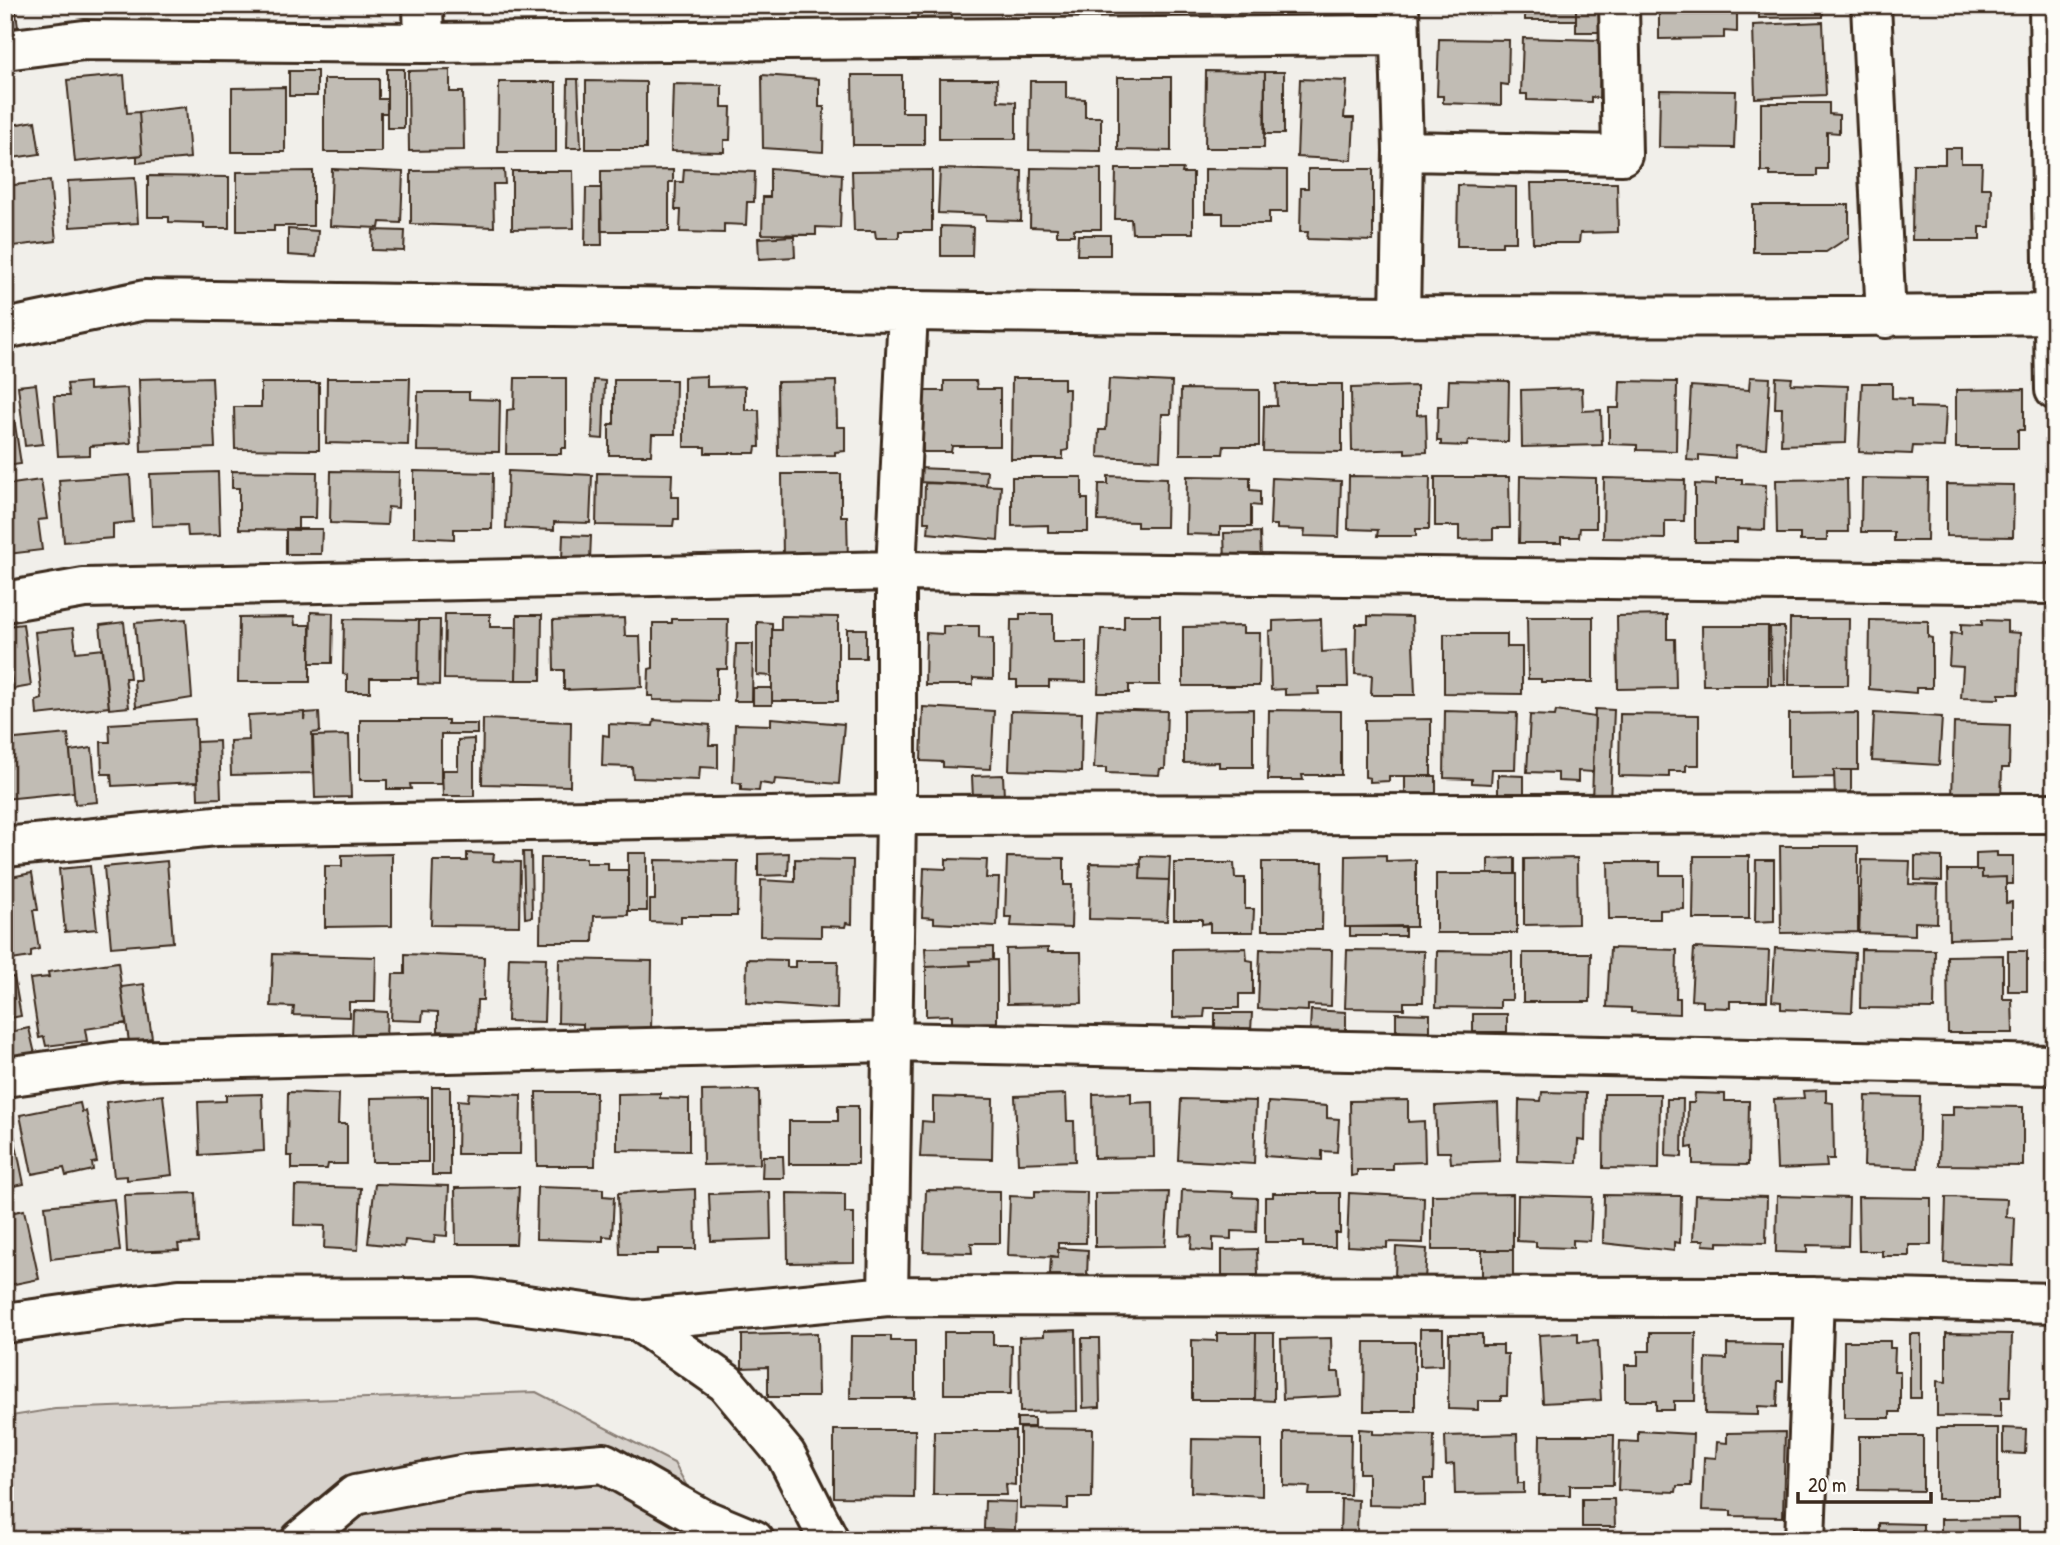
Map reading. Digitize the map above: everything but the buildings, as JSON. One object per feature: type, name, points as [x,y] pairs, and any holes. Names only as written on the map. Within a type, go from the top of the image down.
[{"type":"street","points":[[423,5],[424,43]]},
{"type":"street","points":[[1403,151],[1622,155],[1619,5]]},
{"type":"street","points":[[1871,5],[1886,317]]},
{"type":"street","points":[[2049,5],[2055,390]]},
{"type":"street","points":[[5,50],[84,40],[424,43],[1399,20],[1403,151],[1400,317]]},
{"type":"street","points":[[5,329],[145,300],[1400,317],[1886,317],[2053,314]]},
{"type":"street","points":[[888,1296],[890,1042],[896,815],[896,571],[908,311]]},
{"type":"street","points":[[5,601],[84,589],[896,571],[2055,584]]},
{"type":"street","points":[[5,847],[216,826],[896,815],[2055,813]]},
{"type":"street","points":[[5,1077],[120,1061],[890,1042],[2055,1065]]},
{"type":"street","points":[[5,1323],[179,1299],[474,1298],[636,1320],[888,1296],[1814,1297],[2055,1303]]},
{"type":"street","points":[[1805,1540],[1814,1297]]},
{"type":"street","points":[[636,1320],[726,1383],[786,1455],[829,1540]]},
{"type":"street","points":[[301,1540],[355,1495],[466,1475],[604,1463],[701,1518],[754,1540]]},
{"type":"shaded area","points":[[536,1392],[674,1463],[717,1540],[5,1540],[5,1417],[55,1409]]}]
